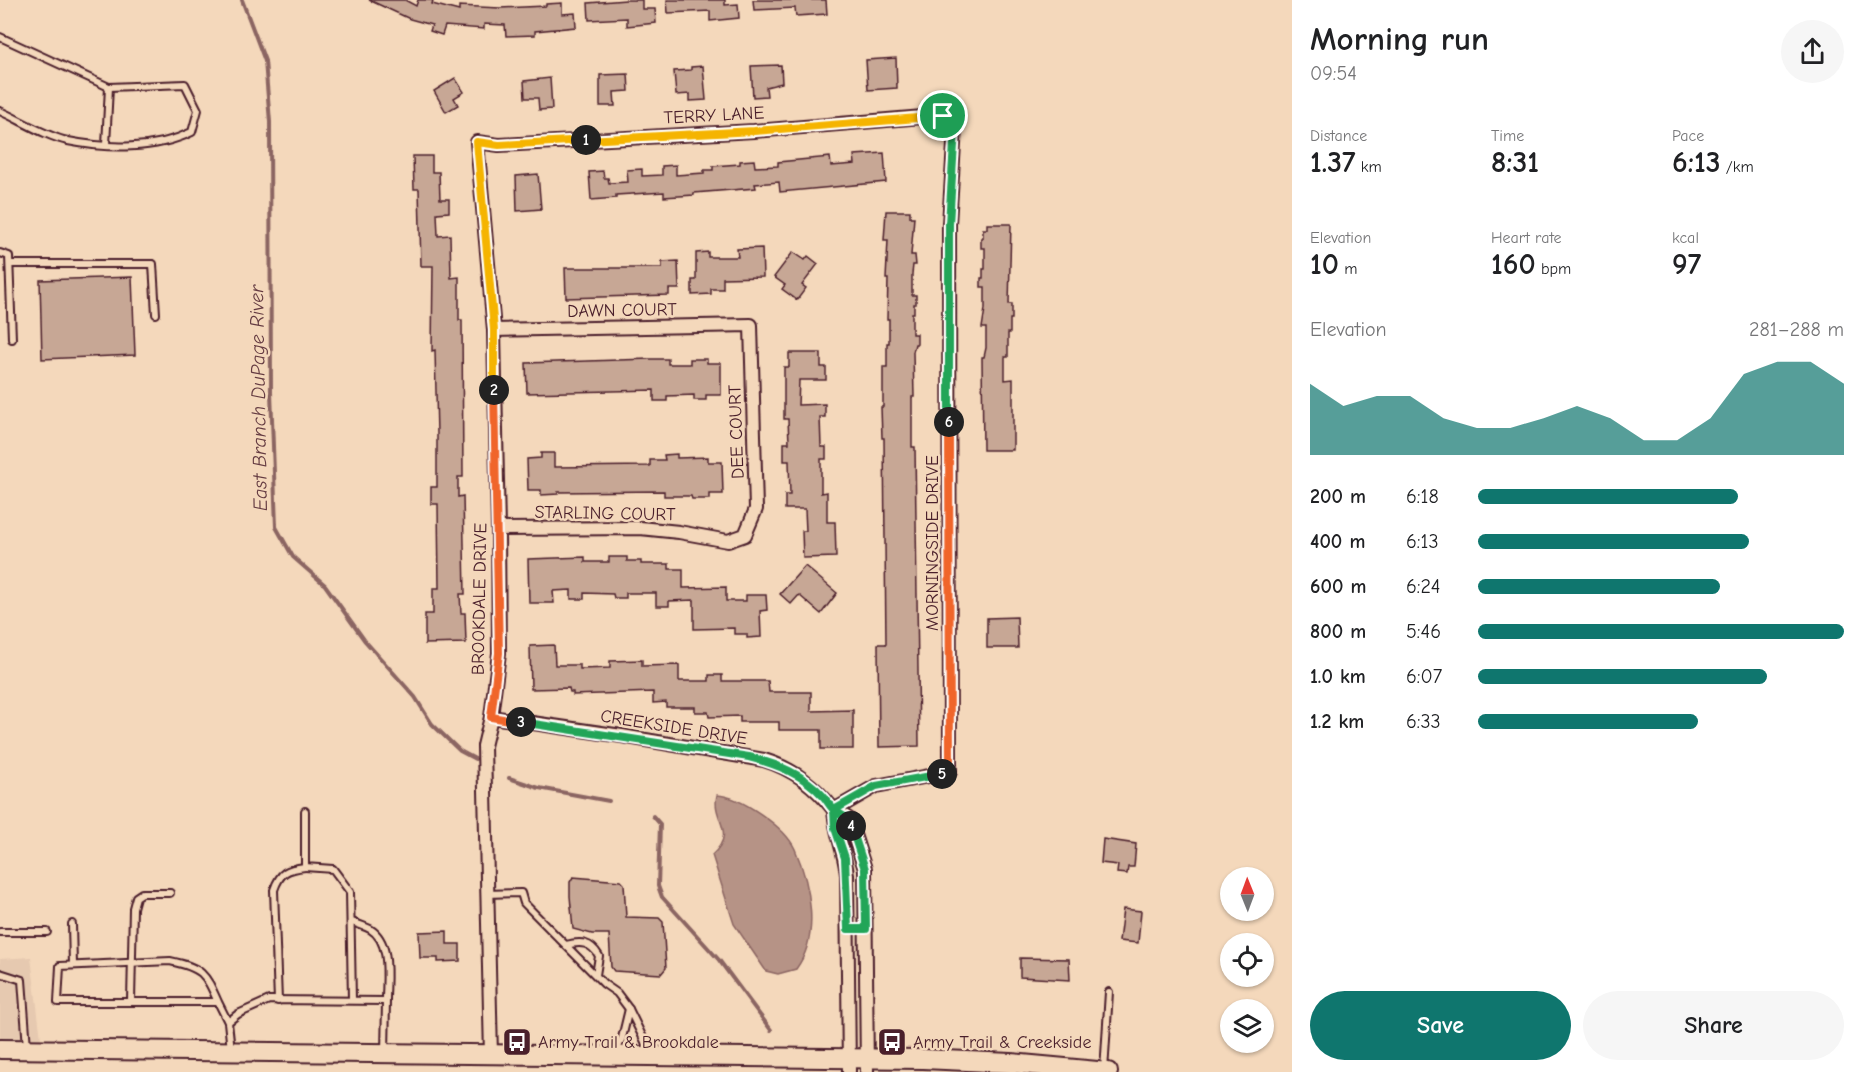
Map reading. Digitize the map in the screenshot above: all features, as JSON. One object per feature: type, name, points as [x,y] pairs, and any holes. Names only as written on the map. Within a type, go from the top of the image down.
[{"type":"main road","points":[[0,1049],[385,1054],[497,1061],[613,1057],[849,1065],[1011,1063],[1108,1072]]},
{"type":"street","name":"TERRY LANE","points":[[477,142],[499,145],[754,131],[935,116],[943,116],[951,120]]},
{"type":"street","name":"MORNINGSIDE DRIVE","points":[[834,810],[876,786],[950,772],[949,224],[955,128],[951,120]]},
{"type":"street","name":"BROOKDALE DRIVE","points":[[477,142],[494,330],[499,653],[491,717],[484,746],[487,894],[497,1061]]},
{"type":"street","name":"DAWN COURT","points":[[494,330],[751,325]]},
{"type":"street","name":"DEE COURT","points":[[745,535],[756,509],[751,325]]},
{"type":"street","name":"STARLING COURT","points":[[498,529],[640,528],[728,541],[745,535]]},
{"type":"street","name":"CREEKSIDE DRIVE","points":[[491,717],[764,760],[780,765],[802,777],[823,795],[834,810],[849,819],[865,869],[867,1065]]},
{"type":"street","points":[[834,810],[835,828],[845,858],[849,1065]]},
{"type":"street","points":[[848,929],[866,929]]},
{"type":"lane","points":[[0,37],[109,87],[184,84],[198,110],[192,132],[178,139],[156,145],[106,145],[66,141],[0,111]]},
{"type":"lane","points":[[106,145],[109,87]]},
{"type":"lane","points":[[0,253],[9,256],[12,339]]},
{"type":"lane","points":[[9,264],[153,264],[156,314]]},
{"type":"lane","points":[[305,811],[305,867]]},
{"type":"lane","points":[[278,1000],[274,890],[278,878],[287,869],[305,867],[333,869],[350,892],[352,1000]]},
{"type":"lane","points":[[131,1001],[133,908],[136,897],[142,893],[170,893]]},
{"type":"lane","points":[[487,894],[521,893],[524,903],[604,984],[617,993],[629,1009],[653,1058]]},
{"type":"lane","points":[[352,922],[372,930],[386,954],[385,1054]]},
{"type":"lane","points":[[72,924],[73,965]]},
{"type":"lane","points":[[0,932],[47,932]]},
{"type":"lane","points":[[566,945],[577,942],[594,948],[599,956],[596,975]]},
{"type":"lane","points":[[218,1002],[58,1002],[60,966],[170,961],[186,965],[205,974],[228,1023],[232,1053]]},
{"type":"lane","points":[[0,973],[22,980],[28,1051]]},
{"type":"lane","points":[[1104,1071],[1109,992]]},
{"type":"lane","points":[[228,1023],[238,1014],[269,1000],[386,1001]]},
{"type":"lane","points":[[613,1057],[622,1038],[629,1009]]},
{"type":"shaded area","points":[[717,795],[737,801],[761,814],[782,831],[795,849],[805,878],[811,926],[804,956],[796,969],[778,974],[766,971],[734,924],[712,855],[723,839],[722,825],[717,812]]},
{"type":"shaded area","points":[[31,957],[42,1047],[0,1044],[0,959]]},
{"type":"building","points":[[369,0],[405,0],[416,6],[418,0],[433,0],[432,4],[459,11],[459,6],[500,8],[562,3],[562,14],[575,13],[576,27],[535,31],[535,35],[506,36],[505,25],[484,24],[484,29],[445,26],[442,35],[430,31],[432,25],[410,19]]},
{"type":"building","points":[[642,0],[642,9],[655,9],[656,23],[627,26],[627,18],[589,20],[588,3]]},
{"type":"building","points":[[667,0],[725,0],[725,5],[738,4],[739,18],[710,21],[710,11],[668,13]]},
{"type":"building","points":[[753,0],[826,0],[827,14],[796,16],[795,8],[754,10]]},
{"type":"building","points":[[896,58],[897,88],[868,90],[866,60]]},
{"type":"building","points":[[781,65],[782,83],[766,87],[767,96],[753,97],[751,66]]},
{"type":"building","points":[[703,66],[706,100],[690,101],[690,94],[676,95],[674,71],[691,70],[691,67]]},
{"type":"building","points":[[628,74],[629,91],[614,92],[615,106],[600,106],[600,75]]},
{"type":"building","points":[[455,78],[464,92],[454,98],[458,105],[446,112],[434,91]]},
{"type":"building","points":[[550,78],[552,109],[539,110],[538,98],[525,98],[524,81]]},
{"type":"building","points":[[884,153],[886,182],[780,192],[779,182],[755,184],[756,188],[694,193],[694,195],[664,197],[664,192],[616,195],[616,198],[591,200],[589,172],[603,171],[604,178],[608,178],[609,183],[628,182],[627,170],[642,169],[642,176],[662,175],[662,166],[676,165],[676,175],[704,173],[704,170],[713,170],[713,166],[740,164],[740,161],[754,160],[755,167],[778,166],[778,162],[830,157],[831,166],[855,164],[854,155]]},
{"type":"building","points":[[413,156],[432,156],[432,172],[439,172],[440,199],[449,199],[449,212],[437,213],[438,236],[450,235],[451,278],[459,277],[459,320],[462,320],[463,477],[458,477],[458,497],[463,496],[465,594],[460,594],[461,613],[465,613],[466,643],[425,644],[425,614],[433,614],[433,588],[439,588],[438,504],[431,504],[431,487],[437,487],[435,350],[432,351],[433,266],[421,266],[419,189],[414,189]]},
{"type":"building","points":[[538,174],[541,209],[517,211],[516,176]]},
{"type":"building","points":[[886,211],[910,211],[910,217],[914,217],[911,255],[915,255],[912,295],[916,295],[916,304],[914,304],[914,313],[912,313],[912,334],[917,334],[917,344],[913,352],[912,447],[915,447],[919,746],[879,747],[878,644],[886,644],[884,438],[882,438],[881,407],[883,407],[883,367],[887,367],[887,343],[889,343],[888,279],[886,279],[888,240],[884,240]]},
{"type":"building","points":[[987,224],[1011,224],[1009,304],[1012,304],[1012,319],[1010,319],[1010,333],[1008,333],[1008,357],[1005,357],[1005,380],[1013,379],[1013,450],[983,450],[982,357],[984,357],[986,348],[986,328],[982,328],[985,287],[981,287],[981,278],[983,278],[983,269],[985,269],[985,248],[981,248],[981,238],[983,238],[983,229],[987,229]]},
{"type":"building","points":[[762,248],[763,277],[723,278],[723,289],[711,289],[711,294],[692,295],[692,280],[696,280],[696,253],[708,252],[708,257],[738,257],[737,249]]},
{"type":"building","points":[[793,252],[805,260],[808,256],[818,264],[802,285],[806,288],[797,300],[782,289],[785,285],[774,277]]},
{"type":"building","points":[[678,261],[679,289],[669,289],[669,295],[566,298],[565,268],[662,268],[662,262]]},
{"type":"building","points":[[132,277],[135,355],[42,359],[40,280]]},
{"type":"building","points":[[789,353],[821,353],[821,367],[826,367],[826,380],[799,380],[798,405],[825,404],[825,417],[820,417],[821,447],[826,447],[826,459],[821,459],[821,493],[827,492],[827,522],[835,522],[836,557],[803,558],[802,531],[806,531],[805,509],[785,509],[785,495],[790,495],[789,461],[784,461],[784,443],[789,443],[788,419],[784,419],[784,367],[789,367]]},
{"type":"building","points":[[668,359],[668,364],[690,364],[690,359],[707,359],[707,363],[721,363],[721,395],[706,395],[706,400],[694,400],[694,395],[667,396],[667,401],[654,401],[654,390],[527,393],[526,363]]},
{"type":"building","points":[[541,453],[554,453],[554,467],[650,466],[650,460],[665,460],[664,455],[677,454],[677,458],[708,457],[708,462],[722,462],[723,494],[709,494],[709,499],[664,496],[664,491],[558,492],[558,494],[541,495],[541,490],[528,490],[527,459],[541,458]]},
{"type":"building","points":[[585,557],[585,562],[609,562],[609,557],[627,557],[627,561],[641,561],[641,564],[669,564],[669,569],[683,569],[683,588],[726,587],[726,601],[746,601],[746,595],[766,595],[767,610],[760,611],[761,637],[747,638],[747,634],[734,634],[734,628],[694,629],[694,600],[669,601],[669,606],[656,606],[656,593],[626,593],[626,598],[614,598],[613,594],[584,593],[584,599],[571,599],[571,590],[553,591],[554,603],[529,603],[528,559]]},
{"type":"building","points":[[805,566],[837,593],[821,614],[799,595],[791,604],[780,594]]},
{"type":"building","points":[[1017,617],[1018,648],[987,648],[987,618]]},
{"type":"building","points":[[554,645],[555,665],[580,665],[580,669],[610,668],[610,661],[642,660],[642,666],[679,665],[679,681],[709,681],[709,675],[722,675],[722,681],[768,681],[769,692],[811,692],[811,711],[853,710],[853,749],[821,749],[821,730],[779,730],[779,722],[740,722],[740,716],[709,717],[708,712],[695,712],[695,707],[666,707],[666,702],[653,703],[653,692],[573,695],[569,688],[531,689],[530,646]]},
{"type":"building","points":[[1103,839],[1136,844],[1134,867],[1128,867],[1127,874],[1117,873],[1118,865],[1101,863]]},
{"type":"building","points":[[573,877],[621,881],[624,884],[626,917],[659,918],[663,922],[666,968],[661,974],[614,971],[611,967],[609,934],[592,934],[573,929],[570,882]]},
{"type":"building","points":[[1123,909],[1141,911],[1138,943],[1119,941]]},
{"type":"building","points":[[447,931],[447,944],[460,944],[460,961],[438,962],[438,958],[420,958],[419,932]]},
{"type":"building","points":[[1020,958],[1069,959],[1070,980],[1020,977]]},
{"type":"waterway","name":"East Branch DuPage River","points":[[242,0],[265,61],[270,122],[271,392],[276,527],[293,557],[325,585],[365,641],[415,697],[432,724],[460,751],[475,759]]},
{"type":"waterway","name":"East Branch DuPage River","points":[[509,778],[539,788],[609,801]]},
{"type":"waterway","name":"East Branch DuPage River","points":[[653,816],[660,824],[658,886],[662,897],[719,960],[771,1030]]},
{"type":"place","name":"Army Trail & Brookdale","points":[[517,1042]]},
{"type":"place","name":"Army Trail & Creekside","points":[[892,1042]]},
{"type":"route","points":[[943,116],[754,131],[499,145],[477,142],[494,330],[499,653],[491,717],[749,757],[780,765],[802,777],[823,795],[834,810],[849,819],[862,856],[865,869],[866,929],[848,929],[847,875],[845,858],[835,828],[834,810],[876,786],[950,772],[949,224],[955,128],[951,120],[943,116]]}]
